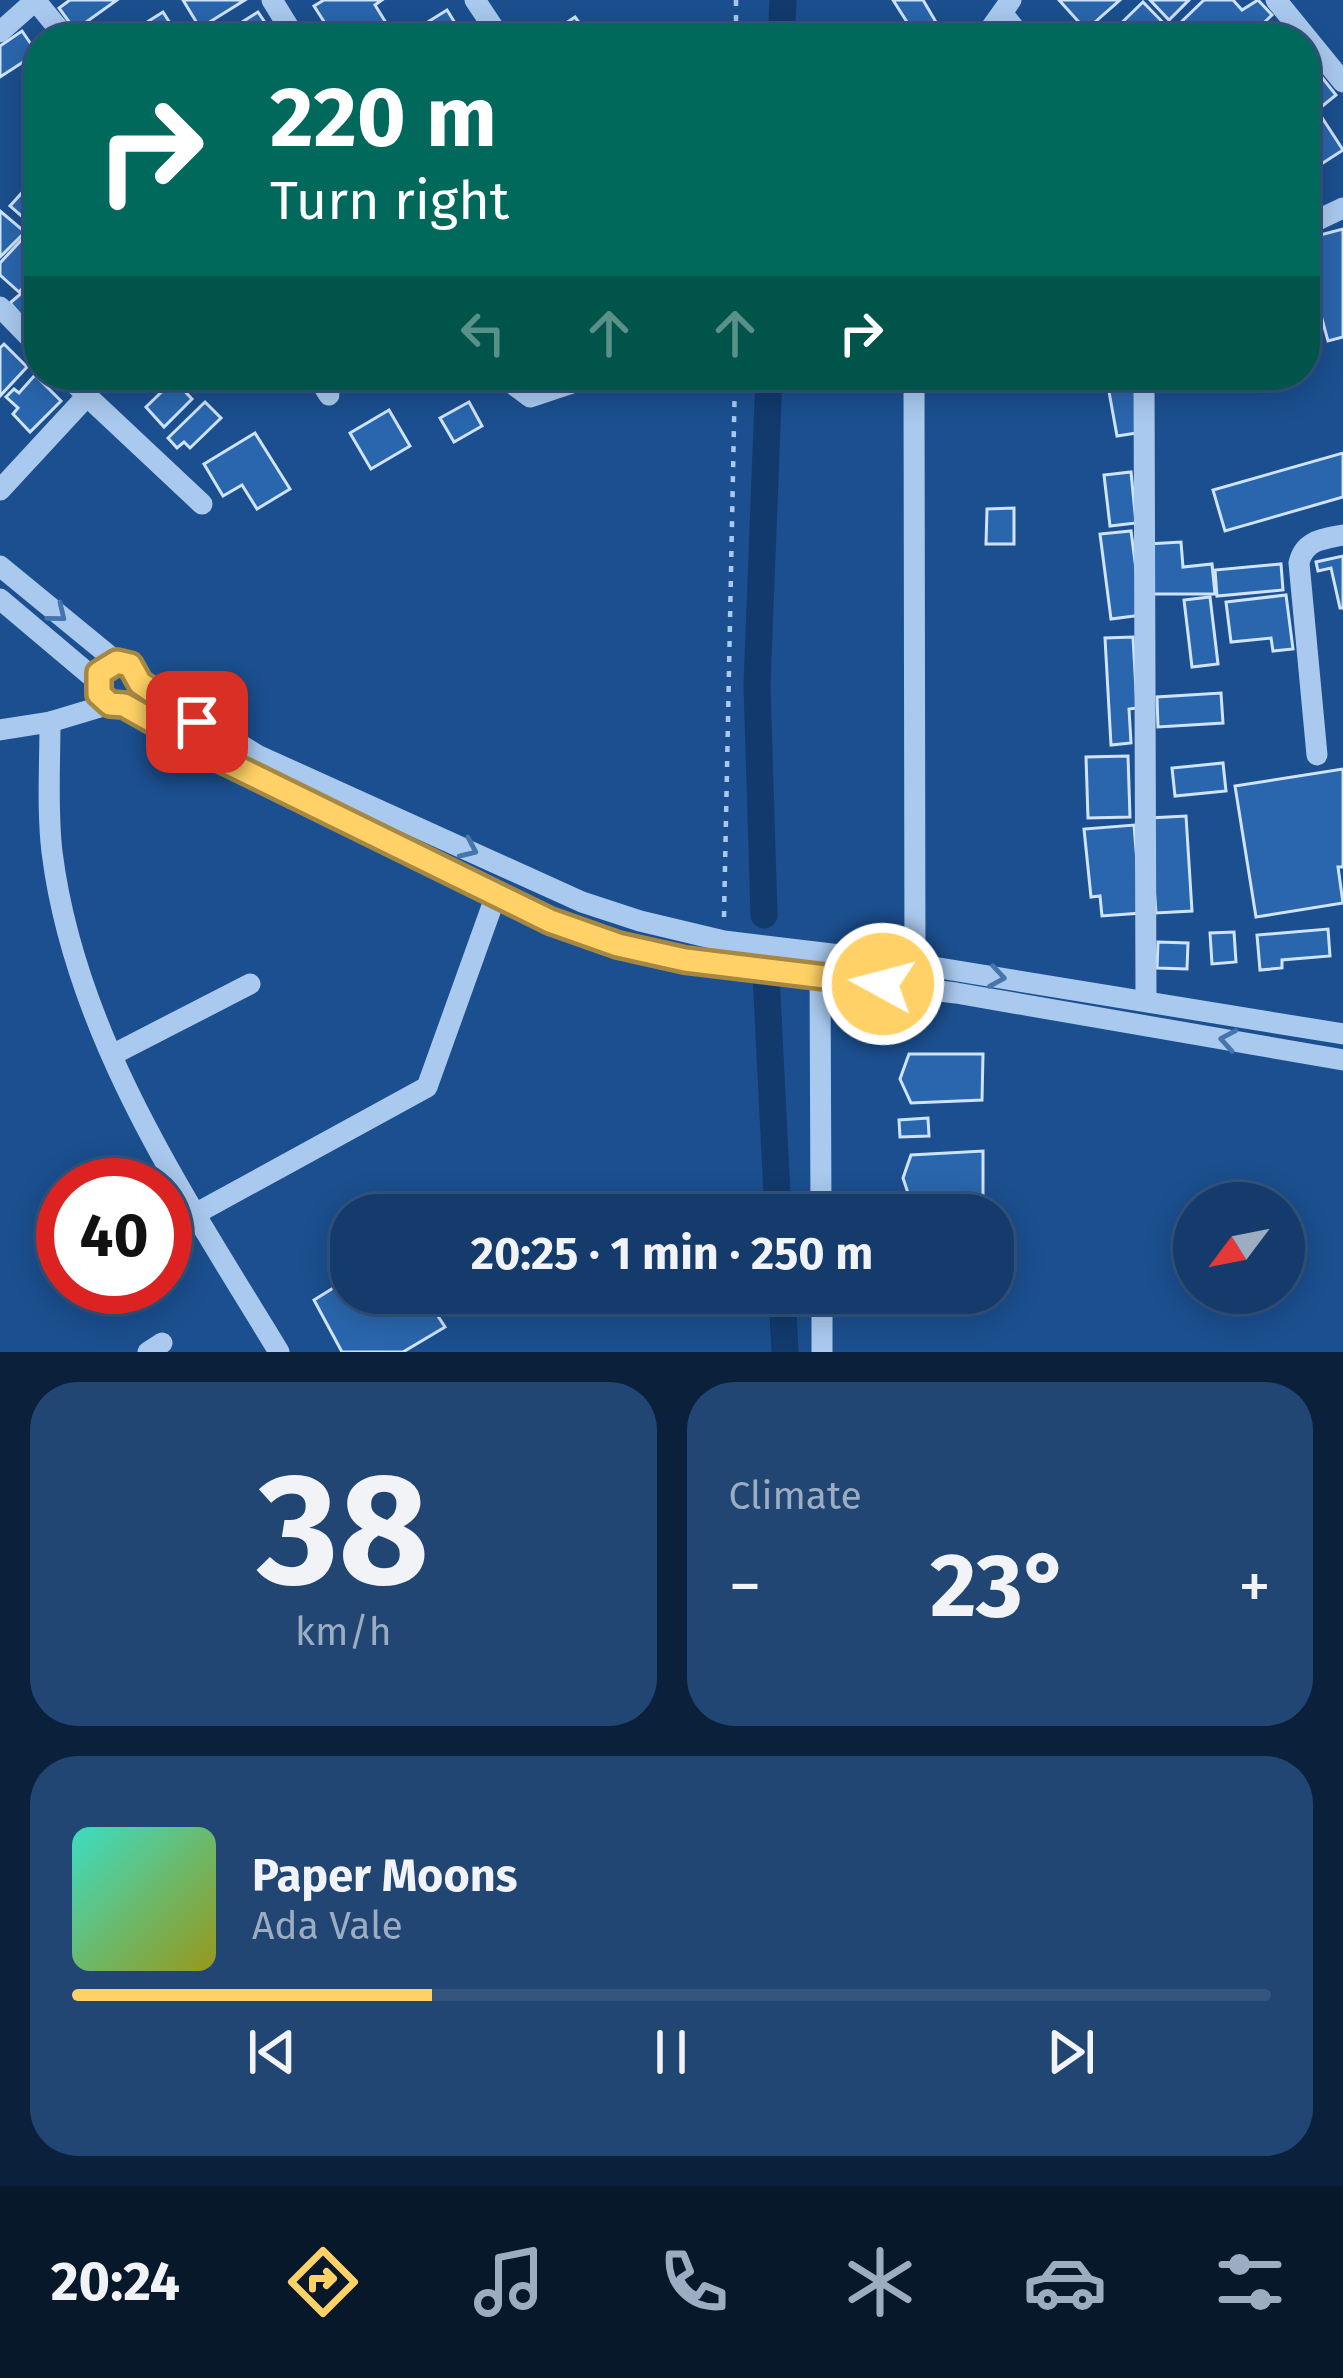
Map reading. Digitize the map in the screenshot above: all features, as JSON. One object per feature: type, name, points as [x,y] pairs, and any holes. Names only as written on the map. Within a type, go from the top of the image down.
[{"type":"street","points":[[0,32],[36,0],[55,24]]},
{"type":"street","points":[[1276,0],[1296,24]]},
{"type":"street","points":[[1320,54],[1343,82]]},
{"type":"street","points":[[0,307],[24,332]]},
{"type":"street","points":[[81,390],[202,503]]},
{"type":"street","points":[[521,390],[530,397],[551,390]]},
{"type":"street","points":[[914,390],[914,988]]},
{"type":"street","points":[[1144,390],[1147,1001]]},
{"type":"street","points":[[0,490],[87,396]]},
{"type":"street","points":[[1317,755],[1299,563],[1311,543],[1343,535]]},
{"type":"street","points":[[0,566],[117,662],[135,670],[140,683],[254,764],[496,895],[618,945],[791,973],[812,960],[915,964],[1343,1034]]},
{"type":"street","points":[[25,587],[5,603],[96,680],[99,694],[582,902],[640,921],[914,988],[1343,1060]]},
{"type":"street","points":[[96,680],[104,667],[117,662]]},
{"type":"street","points":[[0,730],[117,704],[136,696],[140,683]]},
{"type":"street","points":[[50,722],[50,822],[57,880],[74,950],[112,1055],[196,1214],[279,1352]]},
{"type":"street","points":[[196,1214],[428,1087],[496,895]]},
{"type":"street","points":[[812,960],[820,1194]]},
{"type":"street","points":[[112,1055],[250,984]]},
{"type":"street","points":[[822,1314],[822,1352]]},
{"type":"path","points":[[733,942],[735,390]]},
{"type":"building","points":[[70,0],[117,0],[83,24],[71,24],[59,8]]},
{"type":"building","points":[[183,0],[245,0],[206,24],[198,24]]},
{"type":"building","points":[[324,0],[382,0],[375,5],[387,24],[326,24],[314,6]]},
{"type":"building","points":[[893,0],[923,0],[937,24],[904,24]]},
{"type":"building","points":[[1059,0],[1120,0],[1093,24],[1081,24]]},
{"type":"building","points":[[1150,0],[1189,0],[1169,20]]},
{"type":"building","points":[[1204,0],[1233,0],[1242,10],[1258,0],[1272,15],[1263,24],[1179,24]]},
{"type":"building","points":[[1143,2],[1164,24],[1120,24]]},
{"type":"building","points":[[447,10],[456,24],[424,24]]},
{"type":"building","points":[[163,12],[171,24],[144,24]]},
{"type":"building","points":[[258,12],[266,24],[239,24]]},
{"type":"building","points":[[24,34],[24,61],[0,77],[0,46]]},
{"type":"building","points":[[1320,75],[1336,95],[1320,108]]},
{"type":"building","points":[[1320,115],[1343,150],[1320,165]]},
{"type":"building","points":[[24,191],[24,218],[10,206]]},
{"type":"building","points":[[0,211],[24,233],[0,257]]},
{"type":"building","points":[[1343,229],[1343,337],[1328,341],[1320,312],[1320,235]]},
{"type":"building","points":[[24,237],[24,287],[19,292],[0,275],[0,263]]},
{"type":"building","points":[[24,291],[24,319],[10,303]]},
{"type":"building","points":[[4,344],[24,364],[24,370],[0,396],[0,348]]},
{"type":"building","points":[[24,387],[50,390],[61,401],[30,432],[13,414],[18,408],[6,397],[14,389],[19,393]]},
{"type":"building","points":[[164,390],[183,390],[192,399],[164,427],[146,407]]},
{"type":"building","points":[[1109,390],[1135,390],[1143,432],[1117,436]]},
{"type":"building","points":[[205,402],[221,418],[190,448],[184,442],[177,448],[168,438]]},
{"type":"building","points":[[469,402],[482,426],[454,442],[440,418]]},
{"type":"building","points":[[389,410],[410,446],[371,469],[350,433]]},
{"type":"building","points":[[255,433],[290,489],[257,509],[242,485],[223,496],[204,464]]},
{"type":"building","points":[[1343,453],[1343,497],[1225,531],[1213,490]]},
{"type":"building","points":[[1131,472],[1136,523],[1110,526],[1104,475]]},
{"type":"building","points":[[1014,508],[1014,544],[986,544],[987,509]]},
{"type":"building","points":[[1131,531],[1142,615],[1111,619],[1100,534]]},
{"type":"building","points":[[1181,542],[1183,567],[1212,564],[1215,594],[1151,594],[1148,544]]},
{"type":"building","points":[[1343,556],[1340,608],[1331,568],[1318,571],[1316,562]]},
{"type":"building","points":[[1281,564],[1283,590],[1217,596],[1215,570]]},
{"type":"building","points":[[1286,595],[1293,649],[1273,651],[1271,638],[1231,642],[1226,602]]},
{"type":"building","points":[[1210,597],[1218,664],[1192,667],[1184,600]]},
{"type":"building","points":[[1133,637],[1137,708],[1129,709],[1131,743],[1111,745],[1105,638]]},
{"type":"building","points":[[1221,693],[1223,723],[1158,727],[1157,697]]},
{"type":"building","points":[[1128,756],[1130,817],[1088,818],[1086,757]]},
{"type":"building","points":[[1223,763],[1226,791],[1175,796],[1172,768]]},
{"type":"building","points":[[1343,769],[1343,867],[1338,867],[1343,903],[1256,917],[1235,786]]},
{"type":"building","points":[[1186,816],[1192,911],[1156,913],[1149,818]]},
{"type":"building","points":[[1134,825],[1141,913],[1102,916],[1100,896],[1091,897],[1084,829]]},
{"type":"building","points":[[1328,929],[1330,956],[1282,960],[1282,968],[1260,970],[1257,935]]},
{"type":"building","points":[[1234,932],[1236,962],[1212,964],[1210,933]]},
{"type":"building","points":[[1158,942],[1188,943],[1187,969],[1157,968]]},
{"type":"building","points":[[909,1054],[983,1054],[982,1100],[911,1103],[900,1079]]},
{"type":"building","points":[[928,1118],[929,1136],[900,1137],[899,1120]]},
{"type":"building","points":[[983,1151],[983,1194],[908,1194],[903,1178],[911,1155]]},
{"type":"building","points":[[330,1290],[330,1314],[437,1314],[445,1327],[403,1352],[342,1352],[314,1300]]},
{"type":"waterway","points":[[782,24],[783,0]]},
{"type":"waterway","points":[[764,915],[757,685],[768,390]]},
{"type":"waterway","points":[[766,974],[777,1194]]},
{"type":"waterway","points":[[783,1314],[785,1352]]},
{"type":"route","points":[[197,722],[140,683],[135,670],[124,662],[110,663],[99,673],[99,694],[110,704],[124,705],[216,757],[550,921],[618,945],[685,960],[883,984]]}]
